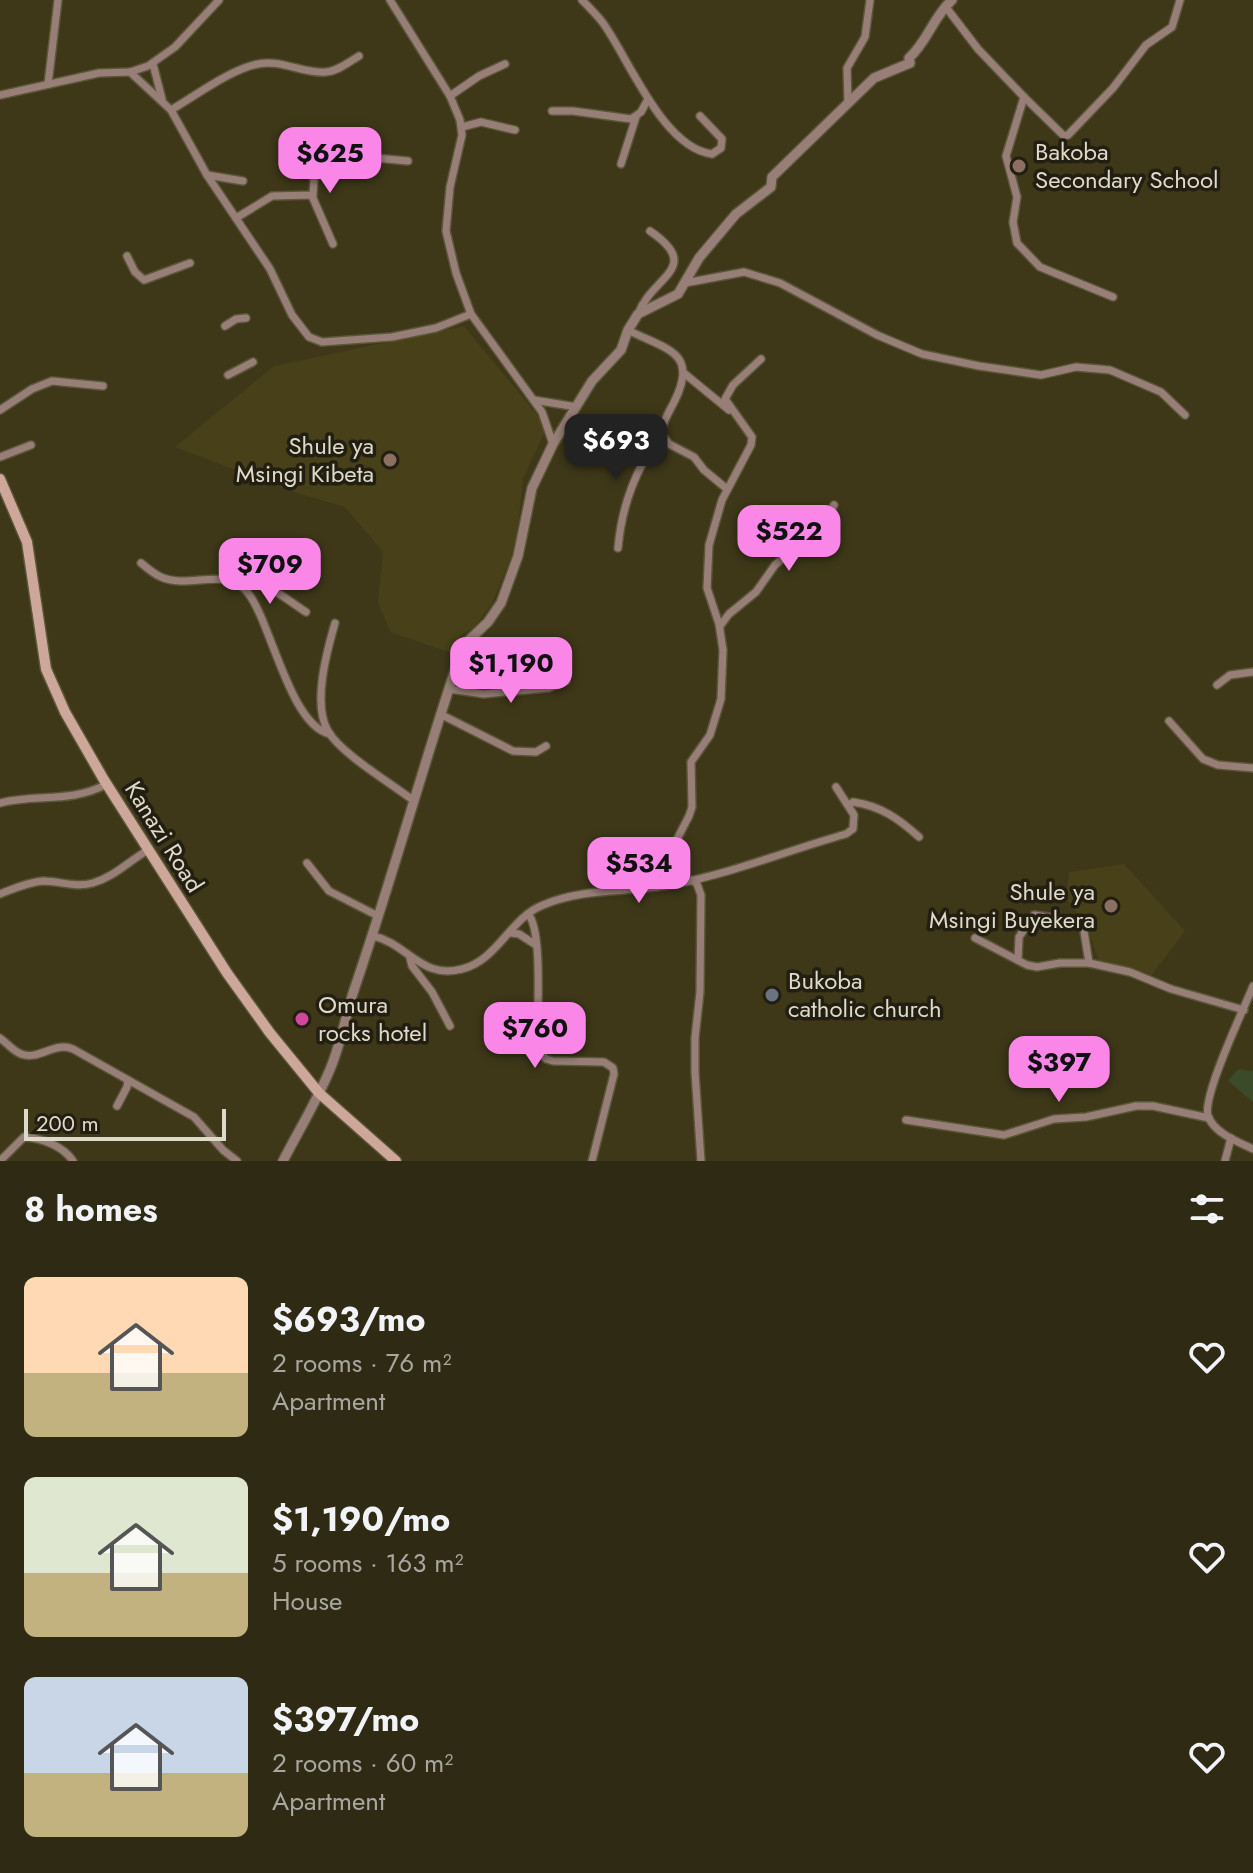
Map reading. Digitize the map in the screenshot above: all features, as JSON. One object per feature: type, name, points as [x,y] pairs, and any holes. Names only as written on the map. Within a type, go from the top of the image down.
[{"type":"main road","name":"Kanazi Road","points":[[0,479],[27,542],[46,669],[65,712],[148,850],[245,999],[319,1093],[396,1161]]},
{"type":"street","points":[[48,84],[58,0]]},
{"type":"street","points":[[390,0],[450,96],[462,127],[446,224],[456,273],[471,314],[534,400],[548,424],[553,444]]},
{"type":"street","points":[[582,0],[601,20],[648,99],[677,134],[700,151],[712,154],[721,148],[722,139],[700,116]]},
{"type":"street","points":[[848,103],[847,68],[865,37],[870,0]]},
{"type":"street","points":[[638,314],[672,298],[699,258],[736,214],[771,187],[772,177],[874,78],[910,63],[909,58],[924,43],[934,21],[949,3],[978,49],[1057,132],[1066,136],[1113,88],[1146,45],[1172,27],[1180,0]]},
{"type":"street","points":[[0,95],[99,73],[130,72],[153,64],[175,47],[216,1]]},
{"type":"street","points":[[171,110],[228,77],[258,64],[287,64],[325,72],[359,56]]},
{"type":"street","points":[[153,64],[163,101]]},
{"type":"street","points":[[450,96],[479,76],[505,64]]},
{"type":"street","points":[[130,72],[171,110],[207,175],[270,269],[292,315],[305,333],[316,341],[412,334],[451,324],[471,314]]},
{"type":"street","points":[[1024,97],[1006,156],[1017,197],[1013,222],[1017,243],[1040,267],[1113,297]]},
{"type":"street","points":[[621,164],[636,117],[648,99]]},
{"type":"street","points":[[552,111],[625,119],[636,117]]},
{"type":"street","points":[[462,127],[481,122],[515,130]]},
{"type":"street","points":[[333,244],[312,196],[315,163],[320,157],[344,155],[408,161]]},
{"type":"street","points":[[207,175],[243,181]]},
{"type":"street","points":[[236,218],[272,196],[312,196]]},
{"type":"street","points":[[283,1161],[337,1051],[440,714],[466,643],[492,617],[508,588],[532,488],[553,444],[598,373],[621,350],[646,297],[675,265],[670,248],[650,231]]},
{"type":"street","points":[[127,256],[135,272],[144,280],[190,263]]},
{"type":"street","points":[[685,283],[744,272],[780,283],[877,335],[922,354],[1041,375],[1076,367],[1110,370],[1161,392],[1185,415]]},
{"type":"street","points":[[225,326],[238,318],[246,318]]},
{"type":"street","points":[[618,548],[627,495],[645,456],[661,433],[685,374],[683,363],[676,355],[628,330]]},
{"type":"street","points":[[734,413],[726,400],[728,391],[761,359]]},
{"type":"street","points":[[228,375],[253,362]]},
{"type":"street","points":[[656,887],[660,872],[689,816],[692,807],[691,762],[710,735],[721,699],[723,650],[720,626],[708,597],[707,578],[713,528],[727,489],[752,440],[750,431],[734,413],[685,374]]},
{"type":"street","points":[[0,410],[32,389],[52,381],[103,386]]},
{"type":"street","points":[[534,400],[577,407]]},
{"type":"street","points":[[661,433],[669,444],[694,457],[727,489]]},
{"type":"street","points":[[0,457],[31,445]]},
{"type":"street","points":[[720,626],[729,614],[756,592],[775,565],[824,522],[834,505]]},
{"type":"street","points":[[141,563],[173,581],[247,581],[270,588],[306,612]]},
{"type":"street","points":[[236,582],[252,599],[295,698],[317,727],[330,734]]},
{"type":"street","points":[[335,623],[325,657],[321,706],[323,720],[330,734],[354,756],[414,801]]},
{"type":"street","points":[[1217,685],[1230,675],[1253,672]]},
{"type":"street","points":[[449,689],[484,694],[549,688],[566,681]]},
{"type":"street","points":[[440,714],[513,751],[536,752],[546,746]]},
{"type":"street","points":[[1169,721],[1203,759],[1218,765],[1253,768]]},
{"type":"street","points":[[0,803],[14,799],[78,796],[107,784]]},
{"type":"street","points":[[373,936],[430,968],[444,971],[463,969],[482,959],[538,906],[585,892],[656,887],[692,880],[846,834],[853,829],[854,822],[849,805],[836,787]]},
{"type":"street","points":[[849,805],[853,802],[878,807],[919,837]]},
{"type":"street","points":[[0,894],[21,885],[43,881],[73,886],[92,883],[114,873],[148,850]]},
{"type":"street","points":[[307,863],[329,891],[378,916]]},
{"type":"street","points":[[692,880],[701,895],[695,1072],[701,1161]]},
{"type":"street","points":[[528,914],[534,922],[536,945],[538,1050],[546,1059],[553,1061],[608,1063],[614,1074],[592,1161]]},
{"type":"street","points":[[1018,960],[1019,937],[1031,918],[1038,914],[1078,921],[1083,925],[1089,963]]},
{"type":"street","points":[[511,933],[519,934],[536,945]]},
{"type":"street","points":[[975,938],[1037,967],[1089,963],[1130,972],[1171,989],[1244,1010]]},
{"type":"street","points":[[410,958],[450,1026]]},
{"type":"street","points":[[1253,986],[1207,1108],[1213,1124],[1253,1149]]},
{"type":"street","points":[[0,1038],[26,1056],[65,1046],[194,1117],[237,1161]]},
{"type":"street","points":[[117,1106],[128,1080]]},
{"type":"street","points":[[906,1120],[1004,1135],[1054,1119],[1086,1117],[1136,1106],[1153,1106],[1209,1118]]},
{"type":"street","points":[[0,1161],[24,1137],[43,1140],[68,1154],[73,1161]]},
{"type":"street","points":[[1225,1161],[1231,1138]]},
{"type":"shaded area","points":[[464,326],[547,427],[523,479],[516,545],[492,603],[474,628],[462,634],[457,655],[390,632],[378,602],[383,552],[345,507],[297,493],[175,447],[274,366]]},
{"type":"shaded area","points":[[1124,864],[1185,931],[1151,976],[1099,962],[1088,927],[1066,899],[1069,872]]},
{"type":"green space","points":[[1238,1069],[1253,1071],[1253,1102],[1228,1081]]},
{"type":"place","name":"Bakoba Secondary School","points":[[1019,166]]},
{"type":"place","name":"Shule ya Msingi Kibeta","points":[[390,460]]},
{"type":"place","name":"Shule ya Msingi Buyekera","points":[[1111,906]]},
{"type":"place","name":"Bukoba catholic church","points":[[772,995]]},
{"type":"place","name":"Omura rocks hotel","points":[[302,1019]]}]
